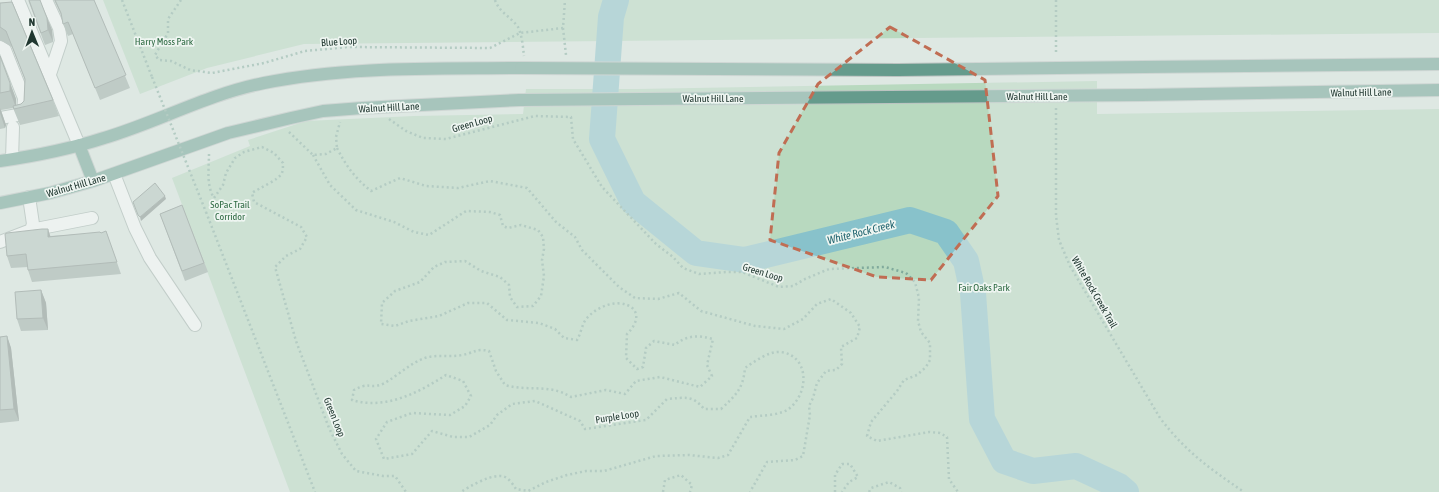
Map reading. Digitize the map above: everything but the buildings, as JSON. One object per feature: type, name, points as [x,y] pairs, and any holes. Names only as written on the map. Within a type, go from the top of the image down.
[{"type":"main road","points":[[0,161],[44,154],[104,138],[226,93],[263,83],[302,77],[370,71],[521,68],[906,70],[1439,64]]},
{"type":"main road","name":"Walnut Hill Lane","points":[[0,203],[29,198],[93,181],[228,133],[323,112],[520,100],[1142,96],[1439,90]]},
{"type":"main road","points":[[80,145],[93,181]]},
{"type":"lane","points":[[46,0],[59,28],[61,41],[50,74]]},
{"type":"lane","points":[[7,6],[20,3],[80,145]]},
{"type":"lane","points":[[0,47],[5,50],[24,98],[23,114],[0,118]]},
{"type":"lane","points":[[12,127],[12,159]]},
{"type":"lane","points":[[114,174],[135,228],[150,258],[195,325]]},
{"type":"lane","points":[[29,198],[33,224],[31,230]]},
{"type":"lane","points":[[0,242],[31,230],[92,218]]},
{"type":"path","points":[[122,0],[315,492]]},
{"type":"path","name":"Blue Loop","points":[[181,0],[168,19],[168,33],[154,55],[159,60],[171,61],[190,70],[212,73],[264,63],[306,51],[348,47],[490,48],[520,33],[564,28],[565,0]]},
{"type":"path","points":[[495,0],[497,6],[517,26],[520,33]]},
{"type":"path","points":[[1056,0],[1056,62]]},
{"type":"path","name":"White Rock Creek Trail","points":[[1056,100],[1056,216],[1059,240],[1070,266],[1160,418],[1177,440],[1198,460],[1244,492]]},
{"type":"path","name":"Green Loop","points":[[386,117],[406,131],[423,138],[446,140],[535,116],[571,117],[573,139],[602,187],[656,244],[684,268],[699,274],[742,272],[780,287],[793,286],[805,279],[829,269],[886,267],[906,274],[915,282],[919,298],[918,321],[921,332],[930,343],[930,360],[926,367],[918,375],[904,380],[898,391],[871,422],[867,436],[877,441],[928,432],[940,433],[948,437],[949,479],[958,492]]},
{"type":"path","points":[[346,119],[340,122],[336,137],[337,148],[345,164],[357,180],[371,191],[400,178],[426,186],[458,188],[490,181],[527,188],[556,222],[575,237],[582,250],[619,287],[635,298],[658,299],[679,292],[701,311],[755,326],[784,329],[803,319],[817,304],[831,299],[851,313],[860,327],[857,338],[841,348],[842,364],[836,370],[826,371],[817,383],[809,406],[810,415],[803,456],[795,460],[767,462],[750,492]]},
{"type":"path","points":[[282,131],[290,132],[313,155],[326,154],[337,148]]},
{"type":"path","name":"Green Loop","points":[[209,150],[208,177],[211,193],[214,198],[223,185],[226,173],[235,158],[244,152],[262,147],[274,153],[283,163],[283,172],[278,178],[261,186],[252,193],[254,202],[287,221],[301,227],[307,237],[300,249],[286,256],[275,267],[296,341],[329,428],[342,454],[356,471],[383,476],[396,476],[406,492]]},
{"type":"path","name":"Purple Loop","points":[[313,155],[330,185],[356,210],[394,222],[414,232],[429,235],[466,211],[479,210],[500,215],[503,226],[508,228],[521,225],[538,230],[543,237],[543,283],[541,296],[533,306],[517,307],[510,297],[509,285],[500,277],[481,271],[465,261],[445,262],[434,267],[420,282],[395,291],[382,302],[381,324],[395,326],[409,321],[439,316],[468,303],[486,303],[507,320],[539,323],[555,329],[564,338],[577,340],[586,319],[600,306],[612,303],[624,303],[634,310],[637,317],[634,328],[627,334],[626,358],[637,369],[643,367],[646,348],[654,341],[675,345],[684,338],[701,336],[713,339],[707,365],[712,376],[700,387],[660,377],[636,381],[625,394],[606,390],[571,397],[559,390],[538,388],[519,389],[505,385],[496,371],[489,351],[479,349],[464,355],[450,356],[437,354],[420,360],[381,385],[364,384],[354,390],[352,400],[363,403],[406,398],[446,375],[463,381],[471,396],[465,406],[450,415],[412,413],[387,422],[376,439],[384,459],[412,454],[432,431],[453,437],[469,437],[490,425],[497,415],[512,404],[535,401],[580,420],[585,429],[605,427],[646,420],[667,399],[689,398],[696,400],[704,409],[720,409],[732,398],[743,384],[745,368],[761,357],[780,352],[792,355],[801,365],[805,379],[800,394],[791,407],[782,412],[750,417],[728,455],[718,458],[689,455],[656,456],[604,471],[586,471],[567,475],[546,482],[528,491],[516,489],[510,480],[500,475],[471,485],[461,492]]},
{"type":"path","points":[[835,492],[835,475],[842,464],[850,464],[858,477],[849,482],[842,492]]},
{"type":"path","points":[[663,492],[665,480],[681,475],[692,485],[690,492]]},
{"type":"path","points":[[869,492],[871,488],[889,482],[900,488],[901,492]]},
{"type":"highlighted area","points":[[890,27],[985,80],[998,196],[931,280],[877,277],[770,240],[779,153],[818,84]]},
{"type":"green space","name":"Harry Moss Park","points":[[103,0],[1439,0],[1439,33],[304,44],[207,68],[140,94]]},
{"type":"green space","name":"Fair Oaks Park","points":[[1097,81],[1097,114],[1439,109],[1439,492],[290,492],[172,178],[250,146],[248,140],[306,121],[414,116],[523,114],[526,89],[637,89]]},
{"type":"waterway","name":"White Rock Creek","points":[[616,0],[611,17],[602,139],[633,202],[696,253],[745,260],[910,220],[946,232],[966,261],[973,293],[982,419],[1004,461],[1033,471],[1076,466],[1119,486],[1126,492]]},
{"type":"park label","name":"SoPac Trail Corridor","points":[[230,210]]}]
